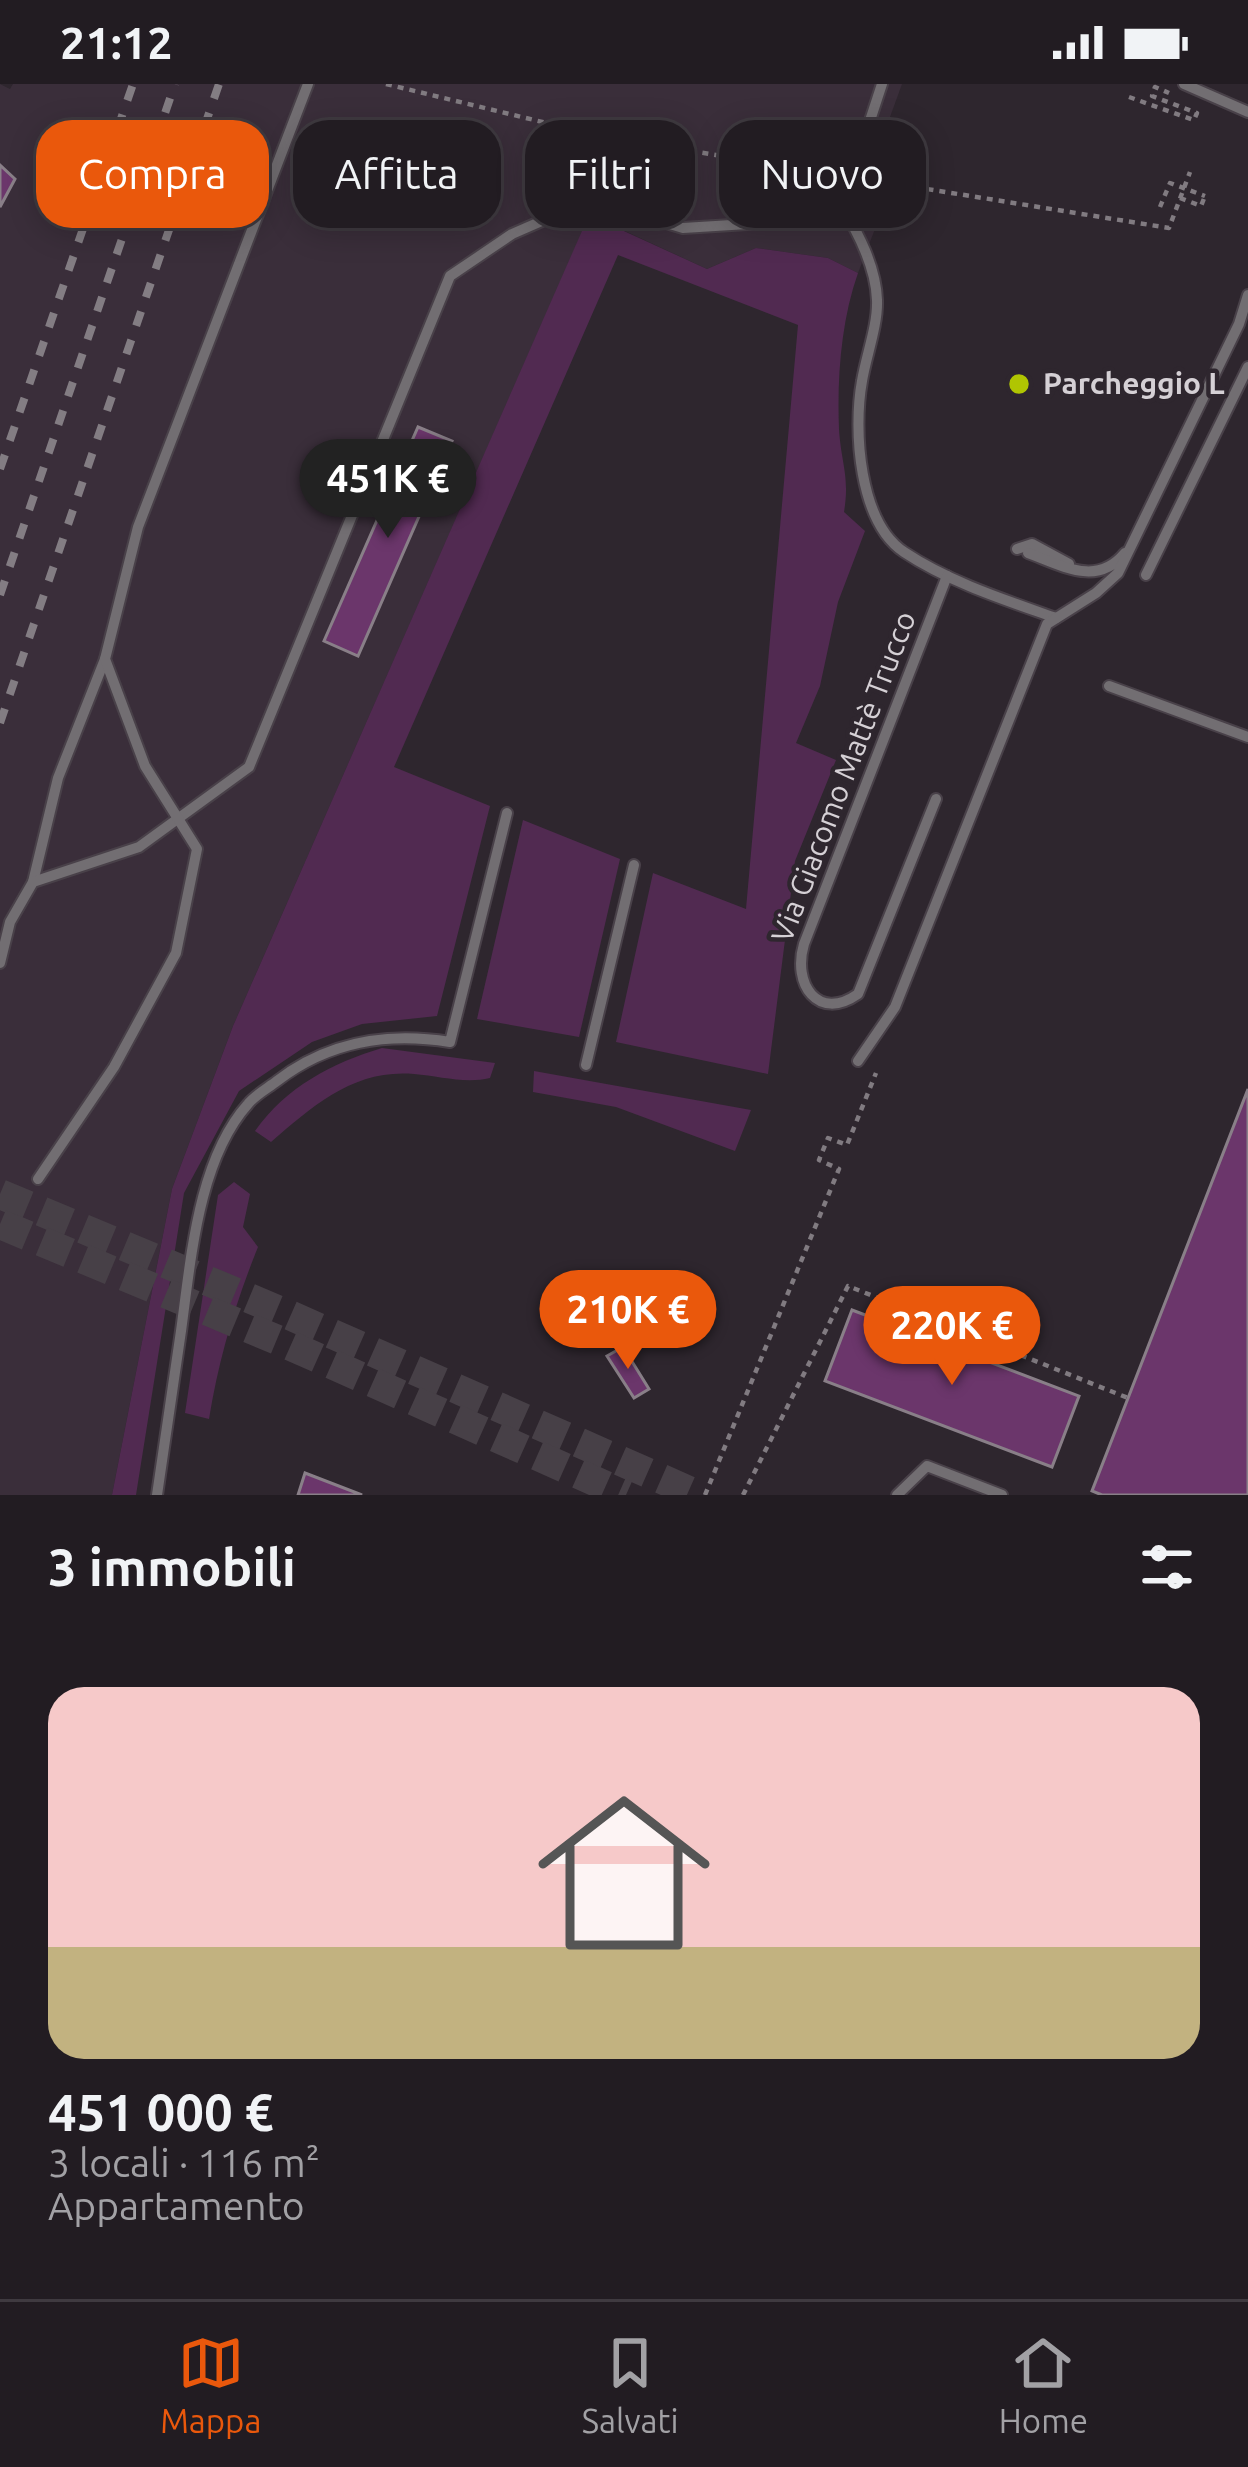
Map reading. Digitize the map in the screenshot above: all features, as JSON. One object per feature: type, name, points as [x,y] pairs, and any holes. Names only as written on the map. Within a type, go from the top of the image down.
[{"type":"lane","points":[[0,963],[10,922],[33,883],[58,778],[105,659],[138,526],[308,84]]},
{"type":"lane","points":[[871,120],[883,84]]},
{"type":"lane","points":[[1184,84],[1248,112]]},
{"type":"lane","points":[[33,883],[139,847],[249,767],[450,276],[512,234],[590,200],[683,228],[719,225]]},
{"type":"lane","points":[[856,228],[878,300],[860,389],[860,453],[873,518],[900,550],[947,576],[1056,618]]},
{"type":"lane","points":[[858,1061],[895,1007],[1047,624],[1109,584],[1135,541],[1239,324],[1248,295]]},
{"type":"lane","points":[[1146,575],[1248,367]]},
{"type":"lane","points":[[1023,551],[1082,573],[1105,570],[1135,541]]},
{"type":"lane","name":"Via Giacomo Mattè Trucco","points":[[936,799],[858,994],[835,1003],[812,996],[800,974],[804,944],[947,576]]},
{"type":"lane","points":[[38,1179],[114,1067],[176,952],[197,849],[145,766],[105,659]]},
{"type":"lane","points":[[1109,686],[1248,737]]},
{"type":"lane","points":[[157,1495],[205,1186],[248,1104],[322,1052],[363,1040],[411,1036],[450,1042],[507,813]]},
{"type":"lane","points":[[586,1065],[634,865]]},
{"type":"lane","points":[[897,1495],[927,1466],[1003,1495]]},
{"type":"path","points":[[386,84],[604,137],[1169,228],[1190,172]]},
{"type":"path","points":[[1160,207],[1170,183],[1205,196],[1201,206],[1180,198]]},
{"type":"path","points":[[705,1495],[838,1169],[819,1160],[828,1138],[847,1145],[875,1073]]},
{"type":"path","points":[[743,1495],[848,1286],[1128,1399]]},
{"type":"shaded area","points":[[0,84],[10,89],[13,84],[902,84],[889,120],[719,120],[719,228],[875,228],[858,273],[828,258],[756,248],[707,269],[618,228],[695,228],[695,120],[525,120],[525,228],[584,228],[233,1026],[172,1189],[112,1495],[0,1495]]},
{"type":"shaded area","points":[[583,228],[617,228],[707,269],[756,248],[828,258],[858,273],[841,350],[839,429],[846,479],[844,512],[865,531],[838,602],[820,686],[796,743],[836,760],[795,861],[768,1074],[616,1042],[653,873],[746,909],[798,325],[618,255],[394,767],[490,806],[437,1016],[362,1024],[312,1042],[239,1091],[184,1193],[136,1495],[112,1495],[172,1189],[233,1026]]},
{"type":"shaded area","points":[[523,820],[620,859],[579,1037],[477,1019]]},
{"type":"shaded area","points":[[382,1048],[495,1063],[490,1078],[481,1080],[414,1074],[372,1077],[336,1092],[271,1142],[255,1131],[311,1079]]},
{"type":"shaded area","points":[[534,1071],[751,1110],[735,1151],[616,1107],[533,1092]]},
{"type":"shaded area","points":[[234,1182],[250,1194],[243,1227],[258,1247],[229,1332],[209,1419],[185,1413],[218,1195]]},
{"type":"building","points":[[0,165],[15,179],[0,207]]},
{"type":"building","points":[[418,427],[452,441],[358,656],[324,641]]},
{"type":"building","points":[[1248,1089],[1248,1495],[1102,1495],[1092,1491]]},
{"type":"building","points":[[852,1310],[1079,1396],[1052,1467],[825,1381]]},
{"type":"building","points":[[623,1347],[649,1389],[634,1398],[607,1356]]},
{"type":"building","points":[[305,1473],[362,1495],[298,1495]]},
{"type":"tunnel","points":[[0,1194],[698,1495]]},
{"type":"tunnel","points":[[0,1224],[280,1341],[626,1495]]},
{"type":"railway","points":[[0,469],[133,84]]},
{"type":"railway","points":[[0,595],[175,84]]},
{"type":"railway","points":[[0,723],[219,84]]},
{"type":"place","name":"Parcheggio L","points":[[1019,384]]}]
